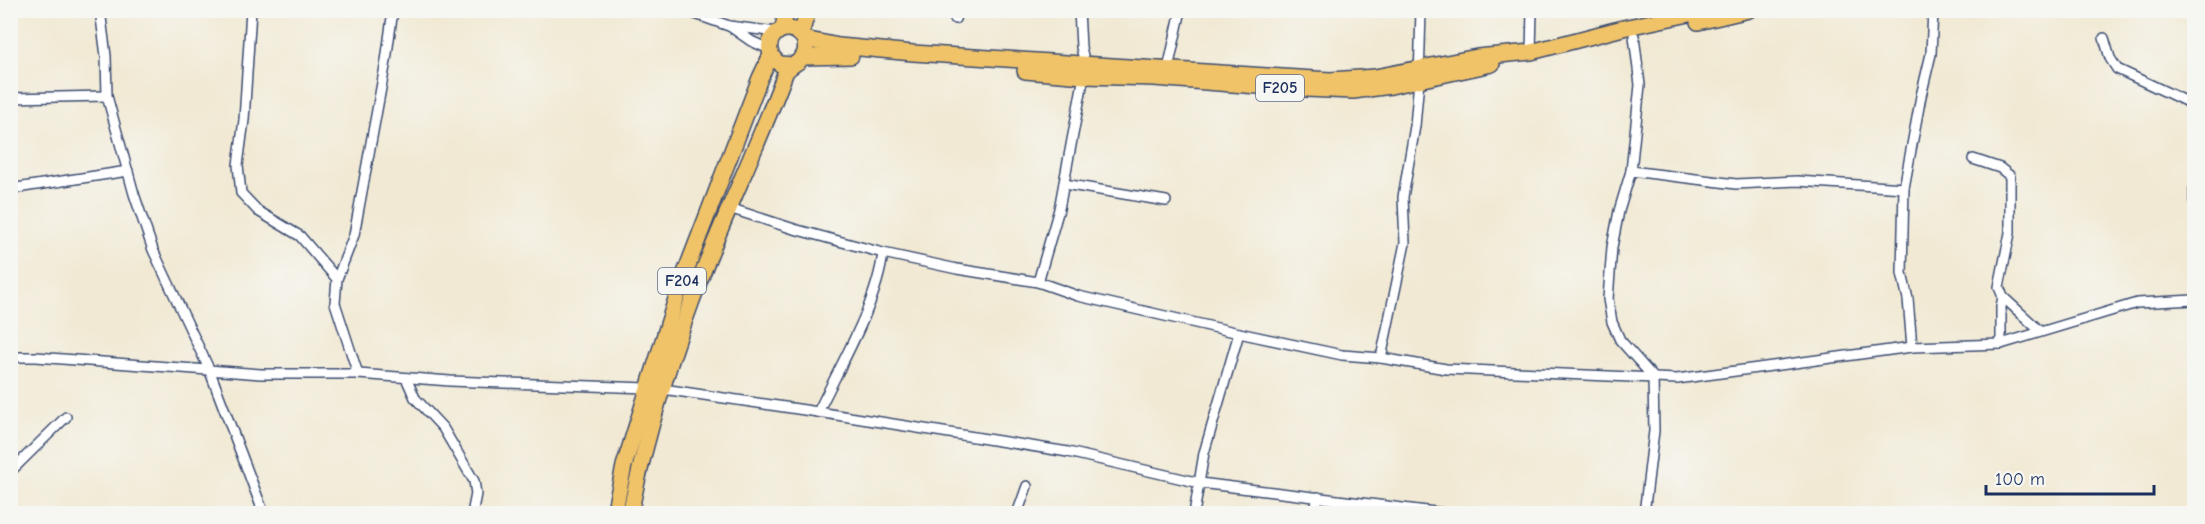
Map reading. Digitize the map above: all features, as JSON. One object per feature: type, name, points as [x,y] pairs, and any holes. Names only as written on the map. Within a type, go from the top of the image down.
[{"type":"main road","name":"F204","points":[[614,513],[624,466],[680,286],[770,52],[772,37],[780,31],[786,10]]},
{"type":"main road","name":"F204","points":[[630,513],[646,442],[703,272],[786,71],[798,61],[806,45],[803,37],[808,10]]},
{"type":"main road","name":"F205","points":[[803,37],[839,46],[1154,78],[1353,91],[1477,57],[1531,52],[1668,14],[1708,10]]},
{"type":"main road","name":"F205","points":[[798,61],[839,56],[1085,71],[1168,69],[1273,78],[1330,80],[1419,74],[1634,36],[1749,10]]},
{"type":"main road","points":[[780,31],[789,29],[803,37]]},
{"type":"main road","points":[[770,52],[780,64],[798,61]]},
{"type":"street","points":[[100,10],[106,56],[107,96],[134,194],[153,250],[209,369],[264,513]]},
{"type":"street","points":[[251,10],[244,120],[238,165],[241,193],[258,211],[300,236],[337,279]]},
{"type":"street","points":[[358,374],[335,303],[337,279],[354,235],[386,61],[393,10]]},
{"type":"street","points":[[684,10],[729,26],[780,31]]},
{"type":"street","points":[[1038,282],[1064,184],[1085,71],[1079,10]]},
{"type":"street","points":[[1168,69],[1181,10]]},
{"type":"street","points":[[1381,358],[1406,243],[1403,197],[1415,126],[1421,10]]},
{"type":"street","points":[[1531,52],[1532,10]]},
{"type":"street","points":[[1912,347],[1908,299],[1902,273],[1904,188],[1931,54],[1933,10]]},
{"type":"street","points":[[729,26],[770,52]]},
{"type":"street","points":[[1634,36],[1640,85],[1631,171],[1619,211],[1612,247],[1608,299],[1612,322],[1620,340],[1653,377],[1654,431],[1644,513]]},
{"type":"street","points":[[2104,38],[2110,58],[2117,69],[2194,105]]},
{"type":"street","points":[[10,98],[107,96]]},
{"type":"street","points":[[1973,159],[2000,168],[2010,176],[2010,233],[1999,287],[2003,297],[2040,331]]},
{"type":"street","points":[[10,189],[128,171]]},
{"type":"street","points":[[1631,171],[1736,184],[1797,181],[1904,188]]},
{"type":"street","points":[[1064,184],[1166,201]]},
{"type":"street","points":[[2194,189],[2194,201]]},
{"type":"street","points":[[729,208],[883,253],[957,269],[1038,282],[1077,296],[1239,333],[1342,355],[1381,358],[1446,369],[1677,379],[1912,347],[2001,344],[2137,303],[2194,300]]},
{"type":"street","points":[[818,412],[879,280],[883,253]]},
{"type":"street","points":[[2001,344],[2003,297]]},
{"type":"street","points":[[1194,513],[1204,453],[1239,333]]},
{"type":"street","points":[[10,357],[261,374],[358,374],[647,388]]},
{"type":"street","points":[[406,378],[415,398],[443,428],[474,481],[476,494],[472,513]]},
{"type":"street","points":[[663,389],[1068,452],[1200,483],[1422,512],[1450,513]]},
{"type":"street","points":[[10,472],[66,417]]},
{"type":"street","points":[[1017,513],[1027,486]]},
{"type":"street","points":[[1314,513],[1317,497]]}]
